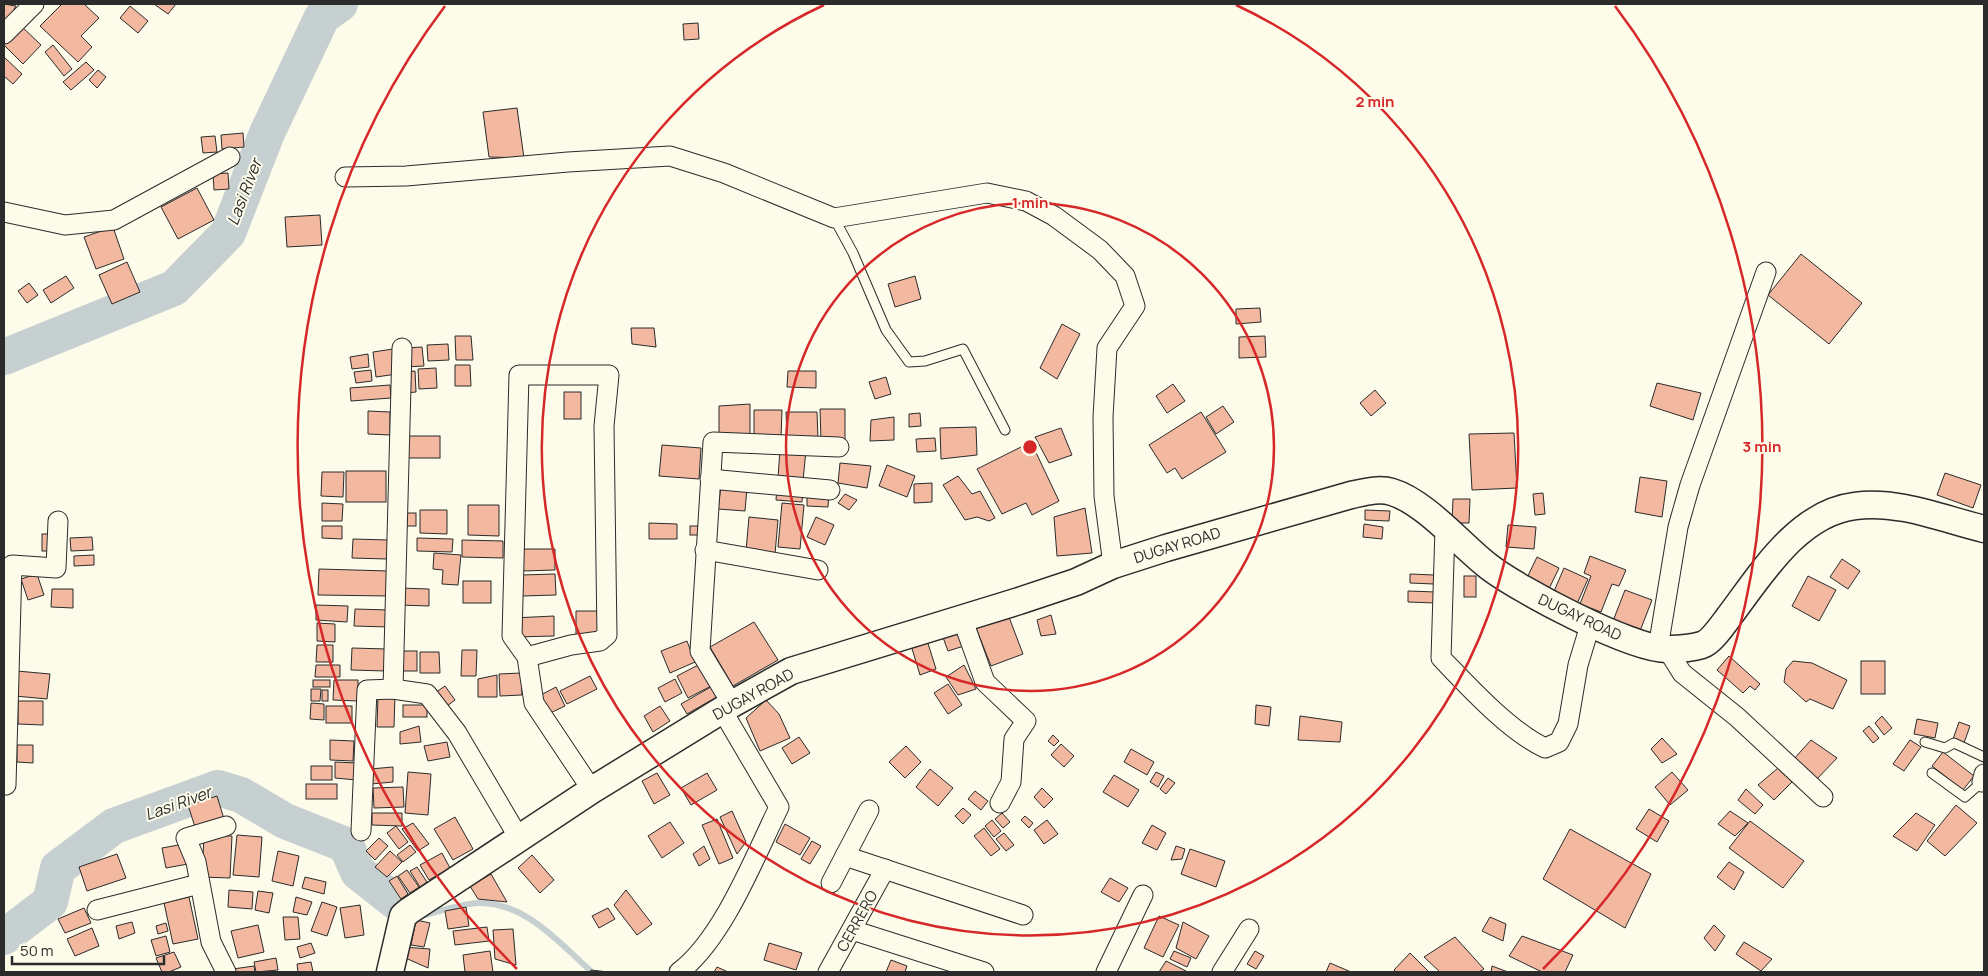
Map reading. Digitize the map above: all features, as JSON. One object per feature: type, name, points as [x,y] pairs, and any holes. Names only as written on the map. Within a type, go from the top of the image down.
[{"type":"street","points":[[4,34],[33,4]]},
{"type":"street","points":[[345,177],[406,176],[568,162],[670,156],[724,173],[834,218],[987,193],[1026,201],[1054,216],[1100,250],[1125,276],[1135,306],[1107,348],[1103,417],[1104,496],[1113,565]]},
{"type":"street","points":[[4,212],[65,225],[114,220],[230,158]]},
{"type":"street","points":[[1766,272],[1690,485],[1678,527],[1662,649],[1682,672],[1738,717],[1823,797]]},
{"type":"street","points":[[393,689],[402,348]]},
{"type":"street","points":[[528,657],[570,644],[600,641],[607,635],[604,426],[609,375],[519,375],[512,636],[528,657],[534,703],[592,790]]},
{"type":"street","points":[[678,972],[690,964],[709,940],[729,908],[779,806],[700,651],[713,442],[839,447]]},
{"type":"street","points":[[710,479],[830,490]]},
{"type":"street","name":"DUGAY ROAD","points":[[390,972],[406,914],[592,790],[727,707],[791,671],[1076,582],[1113,565],[1351,495],[1376,490],[1391,492],[1403,497],[1445,528],[1488,566],[1518,588],[1634,642],[1662,649],[1704,644],[1721,627],[1777,554],[1801,528],[1834,512],[1854,506],[1893,506],[1984,529]]},
{"type":"street","points":[[4,784],[6,785],[12,565],[56,568],[58,521]]},
{"type":"street","points":[[1445,528],[1441,658],[1471,689],[1531,742],[1545,748],[1559,742],[1568,724],[1578,666],[1591,622]]},
{"type":"street","points":[[705,550],[818,570]]},
{"type":"street","points":[[962,618],[985,682],[1026,721],[1014,739],[1011,782],[1000,803]]},
{"type":"street","points":[[361,830],[367,690],[393,689],[428,694],[457,733],[519,838]]},
{"type":"street","points":[[831,883],[870,810]]},
{"type":"street","points":[[226,826],[186,838],[196,862],[198,884],[211,942],[226,972]]},
{"type":"street","points":[[846,856],[1023,915]]},
{"type":"street","name":"CERRERO","points":[[828,972],[885,869]]},
{"type":"street","points":[[97,910],[198,884]]},
{"type":"street","points":[[1106,972],[1144,895]]},
{"type":"street","points":[[1222,972],[1249,929]]},
{"type":"street","points":[[852,930],[984,972]]},
{"type":"lane","points":[[834,218],[853,253],[886,330],[909,362],[925,361],[963,349],[1005,430]]},
{"type":"lane","points":[[1925,742],[1945,748],[1954,743],[1984,757]]},
{"type":"lane","points":[[1932,773],[1965,797],[1983,778]]},
{"type":"building","points":[[4,4],[16,6],[4,28]]},
{"type":"building","points":[[62,4],[84,4],[99,18],[81,36],[92,47],[78,62],[40,26]]},
{"type":"building","points":[[154,4],[176,4],[168,14]]},
{"type":"building","points":[[130,6],[148,21],[138,33],[120,18]]},
{"type":"building","points":[[698,23],[699,39],[684,40],[683,24]]},
{"type":"building","points":[[19,24],[41,45],[23,64],[4,45],[4,40]]},
{"type":"building","points":[[53,45],[72,69],[64,76],[45,52]]},
{"type":"building","points":[[4,57],[22,74],[13,84],[4,76]]},
{"type":"building","points":[[86,62],[94,70],[71,90],[63,82]]},
{"type":"building","points":[[98,70],[106,77],[97,88],[89,80]]},
{"type":"building","points":[[517,108],[524,158],[489,157],[483,112]]},
{"type":"building","points":[[243,133],[244,147],[222,149],[221,135]]},
{"type":"building","points":[[215,136],[217,152],[203,153],[201,137]]},
{"type":"building","points":[[228,173],[229,189],[214,190],[213,174]]},
{"type":"building","points":[[197,188],[214,220],[178,239],[161,207]]},
{"type":"building","points":[[320,215],[322,245],[287,247],[285,217]]},
{"type":"building","points":[[113,227],[124,259],[96,269],[84,237]]},
{"type":"building","points":[[1801,254],[1862,303],[1829,344],[1768,295]]},
{"type":"building","points":[[127,262],[140,292],[112,304],[99,275]]},
{"type":"building","points":[[66,276],[74,288],[51,303],[43,290]]},
{"type":"building","points":[[915,276],[921,299],[895,307],[888,284]]},
{"type":"building","points":[[29,283],[38,295],[27,303],[18,291]]},
{"type":"building","points":[[1260,308],[1261,322],[1236,324],[1236,309]]},
{"type":"building","points":[[1062,324],[1080,334],[1057,379],[1040,368]]},
{"type":"building","points":[[631,328],[654,328],[656,347],[632,344]]},
{"type":"building","points":[[455,336],[471,336],[473,360],[456,360]]},
{"type":"building","points":[[1265,336],[1266,357],[1239,358],[1239,337]]},
{"type":"building","points":[[448,344],[449,360],[428,361],[427,345]]},
{"type":"building","points":[[422,347],[424,366],[405,367],[404,348]]},
{"type":"building","points":[[393,349],[397,374],[376,377],[373,352]]},
{"type":"building","points":[[368,354],[369,367],[352,369],[350,357]]},
{"type":"building","points":[[455,365],[470,365],[471,386],[455,386]]},
{"type":"building","points":[[436,368],[437,388],[419,389],[418,369]]},
{"type":"building","points":[[371,370],[372,381],[356,383],[354,372]]},
{"type":"building","points":[[415,371],[416,392],[406,393],[405,372]]},
{"type":"building","points":[[788,371],[816,371],[816,388],[787,387]]},
{"type":"building","points":[[886,377],[891,394],[875,399],[869,382]]},
{"type":"building","points":[[1657,383],[1701,393],[1693,420],[1650,406]]},
{"type":"building","points":[[1173,384],[1185,401],[1167,413],[1156,396]]},
{"type":"building","points":[[390,385],[391,398],[351,401],[350,388]]},
{"type":"building","points":[[1375,390],[1386,403],[1371,416],[1360,403]]},
{"type":"building","points":[[564,392],[581,392],[581,419],[564,419]]},
{"type":"building","points":[[750,404],[750,436],[719,436],[719,406]]},
{"type":"building","points":[[1223,406],[1234,422],[1216,434],[1206,417]]},
{"type":"building","points":[[820,409],[845,409],[845,442],[821,441]]},
{"type":"building","points":[[754,410],[782,410],[781,438],[754,435]]},
{"type":"building","points":[[368,411],[390,412],[390,435],[368,434]]},
{"type":"building","points":[[786,412],[817,412],[818,439],[787,438]]},
{"type":"building","points":[[1201,412],[1226,452],[1182,479],[1175,468],[1167,473],[1149,445]]},
{"type":"building","points":[[920,413],[921,426],[909,427],[909,414]]},
{"type":"building","points":[[894,417],[894,440],[870,441],[871,420]]},
{"type":"building","points":[[976,427],[977,455],[941,459],[940,428]]},
{"type":"building","points":[[1061,428],[1072,455],[1049,463],[1035,437]]},
{"type":"building","points":[[1514,433],[1517,488],[1472,490],[1469,434]]},
{"type":"building","points":[[403,436],[440,436],[440,458],[403,458]]},
{"type":"building","points":[[935,438],[936,451],[917,452],[916,439]]},
{"type":"building","points":[[1031,442],[1059,501],[1032,515],[1026,503],[1002,514],[977,469]]},
{"type":"building","points":[[662,445],[701,448],[699,479],[659,476]]},
{"type":"building","points":[[780,449],[806,450],[803,481],[778,478]]},
{"type":"building","points":[[840,463],[871,466],[867,488],[838,483]]},
{"type":"building","points":[[887,465],[915,476],[907,497],[879,486]]},
{"type":"building","points":[[346,471],[386,471],[386,502],[346,502]]},
{"type":"building","points":[[322,472],[344,472],[343,497],[321,496]]},
{"type":"building","points":[[1945,473],[1981,485],[1973,508],[1937,495]]},
{"type":"building","points":[[958,476],[972,494],[980,491],[995,518],[989,521],[977,517],[965,520],[943,485]]},
{"type":"building","points":[[1640,477],[1667,481],[1662,517],[1635,512]]},
{"type":"building","points":[[932,483],[932,502],[914,503],[914,484]]},
{"type":"building","points":[[721,486],[747,488],[745,511],[718,509]]},
{"type":"building","points":[[777,487],[803,489],[802,502],[776,500]]},
{"type":"building","points":[[807,491],[829,492],[828,507],[807,506]]},
{"type":"building","points":[[1543,493],[1545,514],[1535,515],[1533,494]]},
{"type":"building","points":[[845,494],[857,500],[849,510],[838,503]]},
{"type":"building","points":[[1453,499],[1470,499],[1469,523],[1452,523]]},
{"type":"building","points":[[322,503],[343,504],[342,521],[322,521]]},
{"type":"building","points":[[782,503],[804,505],[800,549],[778,547]]},
{"type":"building","points":[[468,505],[499,505],[499,536],[468,535]]},
{"type":"building","points":[[1085,508],[1092,553],[1057,556],[1054,517]]},
{"type":"building","points":[[420,510],[447,510],[447,534],[420,533]]},
{"type":"building","points":[[1365,510],[1390,511],[1389,521],[1365,520]]},
{"type":"building","points":[[404,513],[416,513],[416,526],[404,526]]},
{"type":"building","points":[[749,517],[778,520],[775,554],[746,551]]},
{"type":"building","points":[[816,517],[834,525],[825,545],[807,537]]},
{"type":"building","points":[[649,523],[677,524],[677,539],[649,539]]},
{"type":"building","points":[[1364,524],[1383,527],[1382,539],[1363,537]]},
{"type":"building","points":[[1508,525],[1536,527],[1534,549],[1506,547]]},
{"type":"building","points":[[322,526],[342,526],[342,539],[322,538]]},
{"type":"building","points":[[690,526],[701,526],[701,535],[690,535]]},
{"type":"building","points":[[42,534],[54,534],[54,551],[42,551]]},
{"type":"building","points":[[92,537],[93,550],[71,551],[70,538]]},
{"type":"building","points":[[417,538],[453,539],[452,552],[417,551]]},
{"type":"building","points":[[353,539],[388,540],[387,559],[352,558]]},
{"type":"building","points":[[462,540],[503,541],[503,558],[462,557]]},
{"type":"building","points":[[522,549],[555,549],[555,570],[522,571]]},
{"type":"building","points":[[434,553],[461,555],[458,585],[442,584],[443,570],[433,569]]},
{"type":"building","points":[[94,555],[94,565],[74,566],[74,556]]},
{"type":"building","points":[[1590,556],[1626,570],[1619,586],[1612,584],[1601,612],[1580,604],[1591,576],[1584,573]]},
{"type":"building","points":[[1537,557],[1559,568],[1546,595],[1524,584]]},
{"type":"building","points":[[1842,559],[1860,571],[1848,589],[1830,577]]},
{"type":"building","points":[[1564,568],[1588,579],[1576,606],[1552,596]]},
{"type":"building","points":[[319,569],[389,571],[388,596],[318,595]]},
{"type":"building","points":[[37,574],[44,595],[28,600],[21,579]]},
{"type":"building","points":[[555,574],[556,595],[522,596],[521,575]]},
{"type":"building","points":[[1410,574],[1434,575],[1434,584],[1410,583]]},
{"type":"building","points":[[1464,576],[1476,576],[1476,597],[1464,597]]},
{"type":"building","points":[[1808,576],[1836,590],[1819,621],[1792,606]]},
{"type":"building","points":[[463,581],[491,581],[491,603],[463,603]]},
{"type":"building","points":[[400,588],[429,589],[429,606],[399,605]]},
{"type":"building","points":[[52,589],[73,589],[73,608],[51,607]]},
{"type":"building","points":[[1625,590],[1652,600],[1640,631],[1613,621]]},
{"type":"building","points":[[1408,591],[1436,592],[1435,603],[1408,602]]},
{"type":"building","points":[[1004,604],[1023,654],[991,666],[971,615]]},
{"type":"building","points":[[316,605],[348,606],[347,622],[316,620]]},
{"type":"building","points":[[355,609],[389,610],[389,627],[354,626]]},
{"type":"building","points":[[576,611],[601,611],[602,634],[576,635]]},
{"type":"building","points":[[1051,615],[1056,634],[1041,636],[1037,620]]},
{"type":"building","points":[[554,616],[554,636],[514,637],[513,618]]},
{"type":"building","points":[[754,622],[778,660],[733,686],[710,647]]},
{"type":"building","points":[[317,623],[335,624],[335,642],[317,641]]},
{"type":"building","points":[[957,626],[964,646],[948,651],[941,632]]},
{"type":"building","points":[[926,637],[936,669],[920,675],[910,642]]},
{"type":"building","points":[[687,641],[695,662],[670,673],[661,651]]},
{"type":"building","points":[[317,645],[333,645],[333,662],[316,662]]},
{"type":"building","points":[[352,648],[387,649],[386,671],[351,670]]},
{"type":"building","points":[[462,650],[477,650],[476,676],[461,676]]},
{"type":"building","points":[[398,651],[417,651],[417,671],[398,671]]},
{"type":"building","points":[[420,652],[439,652],[440,673],[420,673]]},
{"type":"building","points":[[1729,656],[1760,684],[1755,690],[1750,686],[1743,693],[1717,670]]},
{"type":"building","points":[[1793,661],[1812,663],[1847,680],[1833,709],[1810,699],[1806,702],[1784,682],[1786,669]]},
{"type":"building","points":[[1861,661],[1885,661],[1885,694],[1861,694]]},
{"type":"building","points":[[702,663],[713,685],[688,698],[677,676]]},
{"type":"building","points":[[316,665],[340,665],[340,677],[315,677]]},
{"type":"building","points":[[964,665],[976,689],[958,695],[946,677]]},
{"type":"building","points":[[17,671],[50,674],[47,699],[15,696]]},
{"type":"building","points":[[521,673],[522,695],[500,696],[499,674]]},
{"type":"building","points":[[497,675],[497,697],[478,697],[478,679]]},
{"type":"building","points":[[590,676],[597,689],[567,704],[560,691]]},
{"type":"building","points":[[675,679],[682,693],[665,702],[658,688]]},
{"type":"building","points":[[313,680],[330,680],[330,687],[313,687]]},
{"type":"building","points":[[334,680],[358,680],[358,701],[333,700]]},
{"type":"building","points":[[716,684],[722,694],[687,714],[681,704]]},
{"type":"building","points":[[948,684],[962,705],[948,714],[934,693]]},
{"type":"building","points":[[445,686],[455,700],[443,709],[432,695]]},
{"type":"building","points":[[556,687],[565,706],[546,715],[537,697]]},
{"type":"building","points":[[311,689],[321,689],[320,701],[311,701]]},
{"type":"building","points":[[322,690],[328,690],[328,701],[322,701]]},
{"type":"building","points":[[378,694],[395,694],[394,727],[377,727]]},
{"type":"building","points":[[766,700],[779,714],[790,738],[760,751],[746,718]]},
{"type":"building","points":[[18,701],[43,701],[43,725],[18,724]]},
{"type":"building","points":[[311,703],[324,704],[324,720],[310,719]]},
{"type":"building","points":[[403,705],[427,705],[427,717],[403,717]]},
{"type":"building","points":[[1256,705],[1271,707],[1269,726],[1255,724]]},
{"type":"building","points":[[326,706],[352,706],[352,723],[326,723]]},
{"type":"building","points":[[660,706],[670,721],[653,732],[644,716]]},
{"type":"building","points":[[1300,716],[1342,722],[1340,742],[1298,740]]},
{"type":"building","points":[[1882,716],[1892,728],[1884,735],[1875,723]]},
{"type":"building","points":[[1917,719],[1938,723],[1935,738],[1914,734]]},
{"type":"building","points":[[1959,722],[1970,726],[1964,743],[1953,739]]},
{"type":"building","points":[[419,726],[421,742],[400,744],[400,732]]},
{"type":"building","points":[[1869,726],[1879,738],[1873,743],[1863,731]]},
{"type":"building","points":[[1053,735],[1059,741],[1054,746],[1048,741]]},
{"type":"building","points":[[799,737],[810,753],[792,764],[782,748]]},
{"type":"building","points":[[1662,738],[1677,754],[1662,763],[1651,749]]},
{"type":"building","points":[[330,740],[354,741],[353,761],[330,760]]},
{"type":"building","points":[[1811,740],[1837,758],[1816,780],[1793,760]]},
{"type":"building","points":[[1910,740],[1921,747],[1904,771],[1893,764]]},
{"type":"building","points":[[447,742],[450,757],[428,761],[424,746]]},
{"type":"building","points":[[1061,744],[1074,756],[1064,767],[1051,755]]},
{"type":"building","points":[[17,745],[33,745],[33,763],[17,762]]},
{"type":"building","points":[[906,746],[921,762],[905,778],[889,762]]},
{"type":"building","points":[[1131,749],[1154,762],[1147,775],[1124,762]]},
{"type":"building","points":[[1943,752],[1974,776],[1963,790],[1932,766]]},
{"type":"building","points":[[335,762],[357,763],[356,780],[335,778]]},
{"type":"building","points":[[311,766],[332,766],[332,780],[311,780]]},
{"type":"building","points":[[393,767],[393,782],[371,784],[370,769]]},
{"type":"building","points":[[1778,768],[1792,782],[1774,800],[1758,785]]},
{"type":"building","points":[[930,769],[953,788],[938,806],[916,787]]},
{"type":"building","points":[[408,772],[431,774],[428,815],[405,813]]},
{"type":"building","points":[[1156,772],[1164,776],[1158,787],[1150,782]]},
{"type":"building","points":[[1672,772],[1688,790],[1670,805],[1655,787]]},
{"type":"building","points":[[657,773],[670,795],[654,804],[642,781]]},
{"type":"building","points":[[707,773],[717,790],[691,805],[681,788]]},
{"type":"building","points":[[1114,775],[1139,790],[1128,807],[1103,792]]},
{"type":"building","points":[[1168,778],[1175,783],[1166,794],[1160,789]]},
{"type":"building","points":[[306,784],[337,784],[337,799],[306,799]]},
{"type":"building","points":[[403,787],[404,807],[374,808],[373,788]]},
{"type":"building","points":[[1042,788],[1053,799],[1044,808],[1034,797]]},
{"type":"building","points":[[1746,789],[1763,805],[1755,814],[1738,800]]},
{"type":"building","points":[[975,791],[988,801],[981,810],[968,799]]},
{"type":"building","points":[[217,796],[224,819],[195,827],[188,805]]},
{"type":"building","points":[[1956,805],[1977,823],[1945,856],[1927,841]]},
{"type":"building","points":[[963,808],[971,815],[963,824],[955,816]]},
{"type":"building","points":[[1649,809],[1669,821],[1657,842],[1636,829]]},
{"type":"building","points":[[732,811],[746,842],[737,854],[720,817]]},
{"type":"building","points":[[1730,811],[1748,823],[1735,836],[1718,824]]},
{"type":"building","points":[[372,813],[402,813],[402,826],[372,825]]},
{"type":"building","points":[[1002,813],[1010,822],[1003,828],[995,819]]},
{"type":"building","points":[[1916,813],[1935,825],[1917,851],[1893,836]]},
{"type":"building","points":[[1025,816],[1033,823],[1029,828],[1021,820]]},
{"type":"building","points":[[455,817],[473,849],[453,860],[434,829]]},
{"type":"building","points":[[717,819],[733,858],[719,864],[702,825]]},
{"type":"building","points":[[992,820],[1001,831],[994,837],[985,826]]},
{"type":"building","points":[[1047,820],[1058,834],[1044,844],[1034,830]]},
{"type":"building","points":[[1750,821],[1804,861],[1783,888],[1729,848]]},
{"type":"building","points":[[670,822],[684,843],[662,858],[648,836]]},
{"type":"building","points":[[413,823],[429,844],[418,851],[402,829]]},
{"type":"building","points":[[785,824],[810,838],[800,855],[776,842]]},
{"type":"building","points":[[1152,825],[1166,833],[1157,850],[1142,843]]},
{"type":"building","points":[[396,826],[408,842],[399,849],[387,833]]},
{"type":"building","points":[[984,828],[1000,849],[991,856],[974,836]]},
{"type":"building","points":[[1570,829],[1651,874],[1625,928],[1543,879]]},
{"type":"building","points":[[1004,833],[1014,845],[1006,851],[996,839]]},
{"type":"building","points":[[204,835],[232,836],[230,878],[202,877]]},
{"type":"building","points":[[237,835],[262,837],[259,877],[233,875]]},
{"type":"building","points":[[379,838],[388,846],[375,860],[366,851]]},
{"type":"building","points":[[812,841],[821,846],[810,864],[801,859]]},
{"type":"building","points":[[184,844],[188,864],[166,868],[162,848]]},
{"type":"building","points":[[410,845],[416,852],[403,862],[397,855]]},
{"type":"building","points":[[704,846],[710,859],[699,866],[693,854]]},
{"type":"building","points":[[1176,846],[1185,849],[1182,859],[1171,860]]},
{"type":"building","points":[[1190,849],[1225,861],[1216,887],[1181,874]]},
{"type":"building","points":[[278,851],[299,856],[293,886],[272,881]]},
{"type":"building","points":[[390,851],[402,862],[387,877],[375,867]]},
{"type":"building","points":[[442,853],[450,868],[429,880],[420,865]]},
{"type":"building","points":[[117,854],[126,878],[87,891],[79,867]]},
{"type":"building","points":[[532,855],[554,880],[540,893],[518,868]]},
{"type":"building","points":[[1729,862],[1744,872],[1734,890],[1717,877]]},
{"type":"building","points":[[417,867],[427,882],[420,887],[410,871]]},
{"type":"building","points":[[407,870],[419,887],[410,893],[398,876]]},
{"type":"building","points":[[491,874],[507,902],[478,899],[470,886]]},
{"type":"building","points":[[397,876],[408,894],[401,899],[389,881]]},
{"type":"building","points":[[305,877],[326,882],[324,894],[302,888]]},
{"type":"building","points":[[1110,878],[1128,888],[1119,902],[1101,892]]},
{"type":"building","points":[[229,890],[253,892],[252,909],[228,907]]},
{"type":"building","points":[[626,890],[652,924],[637,935],[614,905]]},
{"type":"building","points":[[258,891],[273,893],[269,913],[255,910]]},
{"type":"building","points":[[189,897],[198,939],[173,944],[164,903]]},
{"type":"building","points":[[296,897],[312,902],[307,915],[293,912]]},
{"type":"building","points":[[322,902],[337,907],[327,936],[311,931]]},
{"type":"building","points":[[360,905],[364,935],[345,938],[340,908]]},
{"type":"building","points":[[466,907],[469,926],[448,929],[445,911]]},
{"type":"building","points":[[84,908],[91,923],[65,933],[58,919]]},
{"type":"building","points":[[608,908],[615,919],[599,928],[592,916]]},
{"type":"building","points":[[1159,916],[1179,925],[1163,957],[1144,948]]},
{"type":"building","points":[[283,917],[298,917],[300,939],[285,940]]},
{"type":"building","points":[[1490,917],[1506,924],[1503,941],[1482,931]]},
{"type":"building","points":[[416,920],[430,923],[424,947],[411,945]]},
{"type":"building","points":[[132,922],[135,933],[119,939],[116,926]]},
{"type":"building","points":[[1183,922],[1209,936],[1196,959],[1176,948]]},
{"type":"building","points":[[166,923],[168,931],[158,934],[156,926]]},
{"type":"building","points":[[258,925],[264,952],[238,958],[231,931]]},
{"type":"building","points":[[1714,925],[1725,936],[1715,951],[1704,938]]},
{"type":"building","points":[[487,927],[489,941],[455,945],[453,931]]},
{"type":"building","points":[[92,928],[99,946],[75,956],[67,939]]},
{"type":"building","points":[[513,929],[516,965],[495,959],[493,930]]},
{"type":"building","points":[[166,936],[170,952],[156,956],[151,940]]},
{"type":"building","points":[[1522,936],[1573,955],[1565,972],[1542,972],[1509,956]]},
{"type":"building","points":[[1455,937],[1484,969],[1479,972],[1440,972],[1424,957]]},
{"type":"building","points":[[1744,942],[1772,959],[1761,971],[1736,954]]},
{"type":"building","points":[[311,943],[315,953],[300,958],[297,947]]},
{"type":"building","points":[[769,943],[802,953],[796,970],[764,960]]},
{"type":"building","points":[[403,947],[430,949],[428,968],[401,956]]},
{"type":"building","points":[[490,951],[493,972],[465,972],[463,955]]},
{"type":"building","points":[[1174,951],[1191,958],[1187,967],[1170,959]]},
{"type":"building","points":[[1255,951],[1264,956],[1256,969],[1247,964]]},
{"type":"building","points":[[174,952],[181,967],[169,972],[162,972],[156,958]]},
{"type":"building","points":[[1410,953],[1429,972],[1396,972],[1394,970]]},
{"type":"building","points":[[276,958],[278,970],[256,972],[254,962]]},
{"type":"building","points":[[891,960],[907,966],[905,972],[886,972]]},
{"type":"building","points":[[1166,961],[1186,971],[1159,972]]},
{"type":"building","points":[[311,962],[313,972],[298,972],[297,964]]},
{"type":"building","points":[[1330,963],[1351,972],[1326,972]]},
{"type":"building","points":[[254,966],[255,972],[234,972],[233,969]]},
{"type":"building","points":[[1492,966],[1508,972],[1491,972]]},
{"type":"building","points":[[717,967],[728,972],[714,972]]},
{"type":"building","points":[[591,970],[608,972],[590,972]]},
{"type":"waterway","name":"Lasi River","points":[[4,357],[174,288],[228,233],[267,133],[322,17],[340,4]]},
{"type":"waterway","name":"Lasi River","points":[[4,937],[50,902],[58,868],[114,826],[218,788],[241,795],[285,821],[346,845],[358,872],[396,902]]},
{"type":"waterway","name":"Lasi River","points":[[419,917],[478,903],[495,904],[511,909],[541,926],[592,972]]}]
